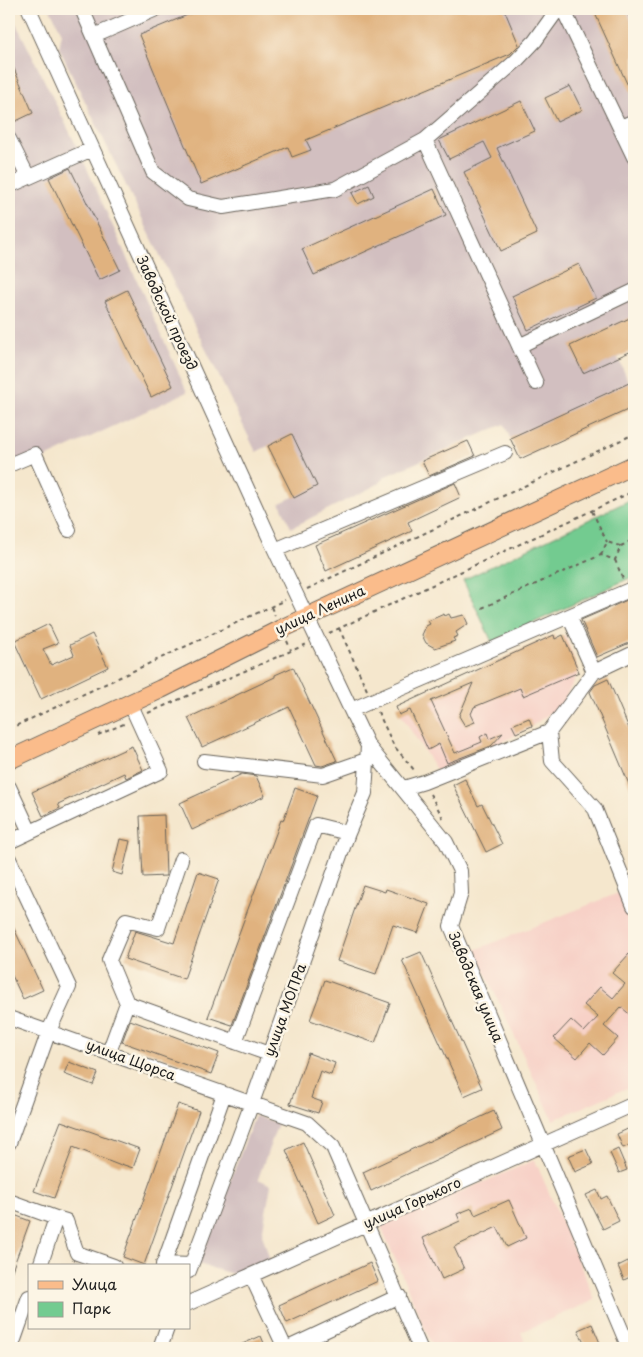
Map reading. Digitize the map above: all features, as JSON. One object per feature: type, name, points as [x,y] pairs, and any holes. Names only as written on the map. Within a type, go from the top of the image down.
[{"type":"main road","name":"улица Ленина","points":[[9,760],[307,617],[634,465]]},
{"type":"street","name":"Заводской проезд","points":[[29,9],[307,617]]},
{"type":"street","points":[[82,9],[153,172],[188,199],[223,207],[335,189],[425,140],[516,61],[535,41],[558,9]]},
{"type":"street","points":[[94,36],[156,9]]},
{"type":"street","points":[[563,9],[634,157]]},
{"type":"street","points":[[621,127],[634,121]]},
{"type":"street","points":[[9,139],[28,178]]},
{"type":"street","points":[[425,140],[536,383]]},
{"type":"street","points":[[9,186],[92,148]]},
{"type":"street","points":[[519,346],[634,291]]},
{"type":"street","points":[[275,550],[505,453]]},
{"type":"street","points":[[9,465],[35,454],[69,530]]},
{"type":"street","points":[[351,710],[631,589]]},
{"type":"street","points":[[569,616],[594,672]]},
{"type":"street","name":"Заводская улица","points":[[307,617],[368,746],[446,842],[460,871],[461,893],[450,926],[629,1348]]},
{"type":"street","points":[[404,788],[424,782],[549,732],[594,672],[634,653]]},
{"type":"street","points":[[9,842],[161,771],[130,703]]},
{"type":"street","points":[[549,732],[552,761],[595,809],[634,906]]},
{"type":"street","name":"улица МОПРа","points":[[190,1268],[252,1103],[348,833],[365,792],[368,746]]},
{"type":"street","points":[[204,761],[323,775],[366,760]]},
{"type":"street","points":[[9,787],[30,832]]},
{"type":"street","points":[[235,1042],[316,826],[348,833]]},
{"type":"street","points":[[9,859],[69,987],[49,1031],[9,1143]]},
{"type":"street","points":[[110,1052],[127,1004],[109,960],[126,920],[158,928],[181,859]]},
{"type":"street","points":[[127,1004],[269,1054]]},
{"type":"street","name":"улица Щорса","points":[[9,1018],[307,1123],[333,1147],[420,1348]]},
{"type":"street","points":[[163,1264],[224,1094]]},
{"type":"street","name":"улица Горького","points":[[190,1303],[367,1223],[458,1188],[542,1145],[634,1104]]},
{"type":"street","points":[[9,1201],[66,1221],[77,1253],[108,1264]]},
{"type":"street","points":[[41,1264],[56,1218]]},
{"type":"street","points":[[251,1275],[286,1348],[399,1296]]},
{"type":"street","points":[[11,1348],[28,1300]]},
{"type":"street","points":[[160,1348],[166,1330]]},
{"type":"path","points":[[9,729],[634,434]]},
{"type":"path","points":[[592,511],[607,542],[621,546],[634,540]]},
{"type":"path","points":[[482,608],[601,555],[607,542]]},
{"type":"path","points":[[615,560],[621,546]]},
{"type":"path","points":[[601,555],[615,560],[631,589]]},
{"type":"path","points":[[339,628],[394,746],[424,782],[446,823]]},
{"type":"shaded area","points":[[9,9],[80,153],[187,392],[9,475]]},
{"type":"shaded area","points":[[50,9],[634,9],[634,350],[618,358],[629,383],[510,438],[504,424],[386,476],[378,484],[291,528],[280,503],[317,486],[292,434],[256,452],[59,48],[62,33]]},
{"type":"shaded area","points":[[554,635],[556,639],[565,635],[579,672],[561,705],[532,726],[488,750],[437,771],[396,707]]},
{"type":"shaded area","points":[[621,892],[634,922],[634,1085],[553,1120],[475,950]]},
{"type":"shaded area","points":[[255,1116],[278,1123],[258,1179],[271,1185],[262,1234],[270,1261],[236,1275],[198,1264]]},
{"type":"shaded area","points":[[535,1160],[595,1300],[521,1332],[527,1348],[433,1348],[381,1226]]},
{"type":"green space","points":[[634,498],[634,576],[492,642],[463,580]]},
{"type":"building","points":[[202,9],[504,9],[519,45],[510,54],[306,140],[311,150],[292,157],[288,147],[201,184],[139,35]]},
{"type":"building","points":[[593,9],[626,9],[634,28],[634,99]]},
{"type":"building","points":[[9,57],[33,113],[14,122],[9,110]]},
{"type":"building","points":[[570,86],[582,110],[557,122],[545,98]]},
{"type":"building","points":[[521,101],[535,131],[497,148],[537,234],[501,251],[464,172],[492,158],[484,142],[449,159],[439,140]]},
{"type":"building","points":[[70,168],[120,270],[99,280],[49,178]]},
{"type":"building","points":[[369,185],[374,196],[358,204],[352,193]]},
{"type":"building","points":[[434,189],[446,215],[314,275],[302,249]]},
{"type":"building","points":[[579,264],[596,298],[528,330],[512,296]]},
{"type":"building","points":[[127,290],[173,386],[151,397],[105,301]]},
{"type":"building","points":[[634,316],[634,350],[583,373],[570,346]]},
{"type":"building","points":[[629,383],[634,395],[634,407],[520,459],[510,438]]},
{"type":"building","points":[[292,434],[317,486],[294,498],[268,446]]},
{"type":"building","points":[[468,441],[475,456],[429,476],[422,461]]},
{"type":"building","points":[[455,483],[461,497],[408,522],[412,531],[326,571],[315,545]]},
{"type":"building","points":[[634,597],[634,641],[597,657],[581,620]]},
{"type":"building","points":[[444,614],[445,616],[449,614],[451,618],[464,615],[468,624],[456,632],[458,636],[453,638],[455,641],[435,648],[426,643],[422,635],[426,626],[430,624],[428,621]]},
{"type":"building","points":[[49,624],[58,643],[43,649],[51,665],[74,655],[70,645],[92,634],[108,667],[41,699],[14,641]]},
{"type":"building","points":[[554,635],[555,639],[563,635],[579,672],[523,696],[520,688],[474,707],[471,714],[475,722],[465,726],[459,716],[473,683],[431,701],[455,753],[482,742],[480,737],[487,733],[489,739],[503,733],[491,746],[447,763],[439,744],[428,750],[410,710],[399,715],[396,707]]},
{"type":"building","points":[[293,667],[337,761],[322,766],[316,765],[289,707],[202,747],[188,718]]},
{"type":"building","points":[[608,679],[634,740],[634,796],[590,692],[595,685]]},
{"type":"building","points":[[529,718],[532,726],[516,733],[512,725]]},
{"type":"building","points":[[132,746],[143,770],[126,778],[124,773],[58,804],[60,808],[43,816],[32,792]]},
{"type":"building","points":[[242,774],[256,776],[265,796],[192,830],[180,803]]},
{"type":"building","points":[[465,779],[478,806],[482,804],[502,844],[486,852],[453,785]]},
{"type":"building","points":[[295,788],[317,796],[232,1025],[208,1017],[281,820],[283,821]]},
{"type":"building","points":[[164,815],[166,876],[143,877],[140,816]]},
{"type":"building","points":[[120,839],[130,841],[122,875],[112,872]]},
{"type":"building","points":[[198,872],[219,879],[184,979],[125,959],[135,931],[174,943]]},
{"type":"building","points":[[363,885],[385,892],[386,889],[429,904],[418,933],[393,925],[376,974],[337,961]]},
{"type":"building","points":[[9,918],[43,990],[23,999],[9,969]]},
{"type":"building","points":[[421,952],[482,1088],[464,1096],[402,960]]},
{"type":"building","points":[[629,954],[634,959],[634,1018],[621,1007],[604,1026],[618,1038],[603,1055],[590,1043],[577,1058],[554,1038],[571,1020],[584,1032],[598,1017],[584,1005],[600,987],[613,998],[625,984],[612,973]]},
{"type":"building","points":[[325,980],[390,1003],[375,1043],[310,1020]]},
{"type":"building","points":[[130,1020],[219,1053],[211,1074],[122,1042]]},
{"type":"building","points":[[308,1053],[335,1063],[331,1075],[320,1071],[311,1098],[322,1102],[318,1113],[290,1104]]},
{"type":"building","points":[[69,1062],[98,1073],[93,1085],[64,1074]]},
{"type":"building","points":[[178,1104],[199,1111],[144,1264],[123,1257]]},
{"type":"building","points":[[494,1111],[502,1130],[371,1191],[363,1172]]},
{"type":"building","points":[[61,1121],[140,1149],[133,1168],[121,1164],[121,1166],[73,1147],[54,1198],[34,1191]]},
{"type":"building","points":[[634,1126],[634,1143],[623,1148],[617,1134]]},
{"type":"building","points":[[303,1142],[335,1215],[318,1223],[286,1150]]},
{"type":"building","points":[[586,1149],[593,1164],[575,1172],[568,1156]]},
{"type":"building","points":[[618,1149],[627,1170],[619,1173],[610,1153]]},
{"type":"building","points":[[597,1190],[601,1199],[607,1196],[619,1221],[603,1229],[586,1195]]},
{"type":"building","points":[[509,1200],[526,1238],[507,1247],[497,1227],[454,1247],[464,1269],[442,1279],[423,1238],[460,1221],[457,1214],[472,1208],[475,1215]]},
{"type":"building","points":[[9,1213],[30,1221],[10,1276],[9,1276]]},
{"type":"building","points":[[628,1261],[634,1275],[624,1280],[618,1266]]},
{"type":"building","points":[[370,1263],[378,1281],[287,1323],[279,1305]]},
{"type":"building","points":[[592,1324],[600,1343],[587,1348],[578,1330]]},
{"type":"building","points":[[261,1336],[266,1348],[233,1348]]}]
